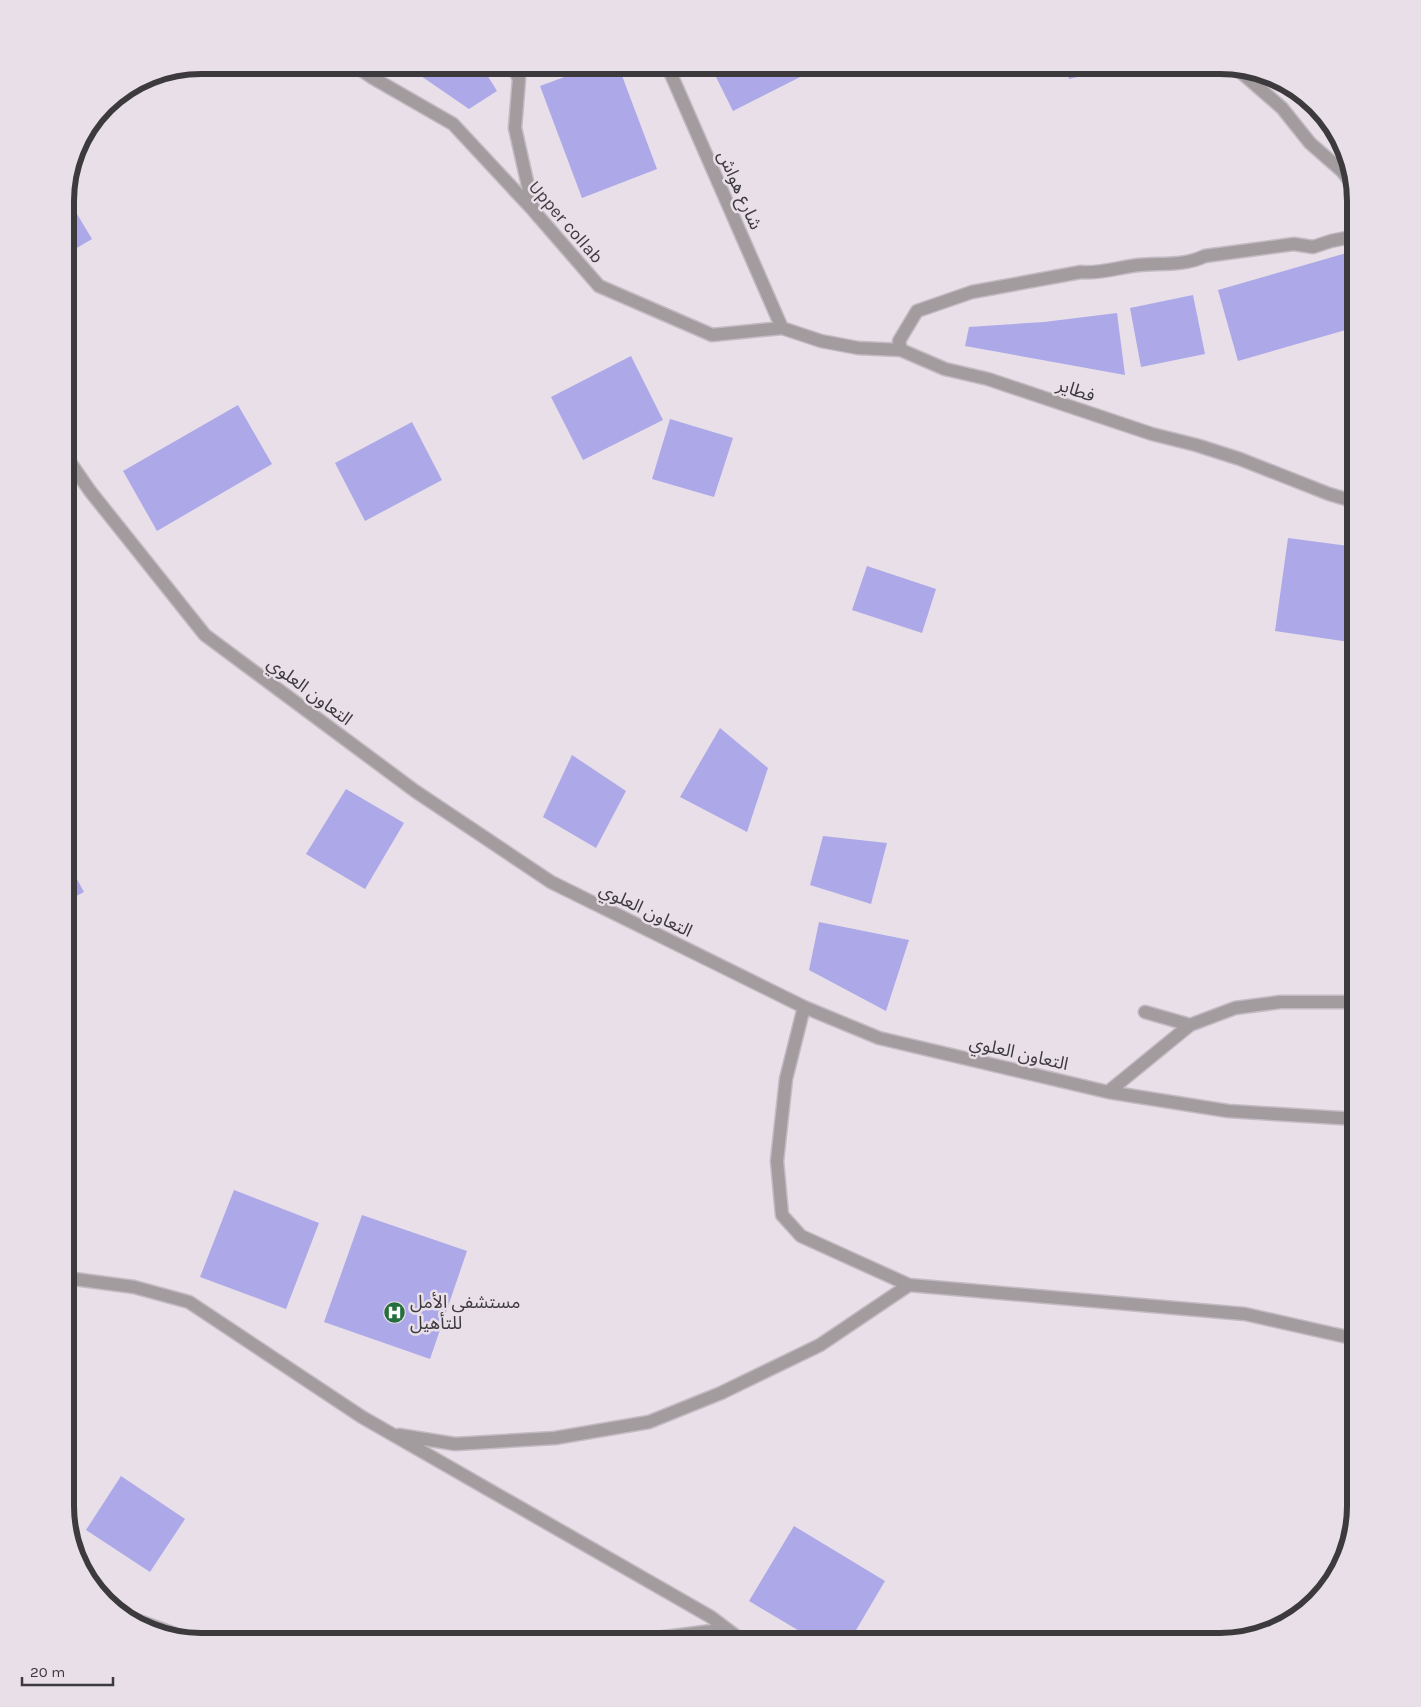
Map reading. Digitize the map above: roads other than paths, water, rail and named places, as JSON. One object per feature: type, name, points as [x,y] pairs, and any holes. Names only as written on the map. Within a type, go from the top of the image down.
[{"type":"street","name":"Upper collab","points":[[367,74],[453,124],[533,210],[599,286],[712,335],[782,328]]},
{"type":"street","points":[[517,74],[520,79],[514,128],[533,210]]},
{"type":"street","name":"شارع هواش","points":[[671,74],[782,328]]},
{"type":"street","points":[[1246,77],[1282,108],[1310,143],[1344,174]]},
{"type":"street","points":[[901,350],[899,342],[917,311],[972,292],[1081,272],[1095,273],[1140,265],[1188,262],[1205,256],[1294,244],[1313,247],[1347,238]]},
{"type":"street","name":"فطاير","points":[[782,328],[822,341],[858,348],[901,350],[945,369],[988,379],[1152,434],[1240,458],[1347,500]]},
{"type":"street","name":"التعاون العلوي","points":[[74,468],[90,491],[205,635],[415,791],[550,882],[804,1007],[879,1038],[1108,1092],[1228,1111],[1347,1118]]},
{"type":"street","points":[[1108,1092],[1190,1025],[1235,1008],[1280,1002],[1347,1002]]},
{"type":"street","points":[[804,1007],[786,1079],[777,1161],[782,1215],[801,1236],[909,1286],[1245,1314],[1347,1337]]},
{"type":"street","points":[[1145,1012],[1190,1025]]},
{"type":"street","points":[[74,1278],[134,1286],[188,1302],[362,1417],[711,1616],[732,1633]]},
{"type":"street","points":[[391,1434],[455,1444],[555,1438],[649,1422],[721,1392],[820,1345],[909,1286]]},
{"type":"street","points":[[696,1633],[727,1629]]},
{"type":"place","name":"مستشفى الأمل للتأهيل","points":[[394,1312]]}]
